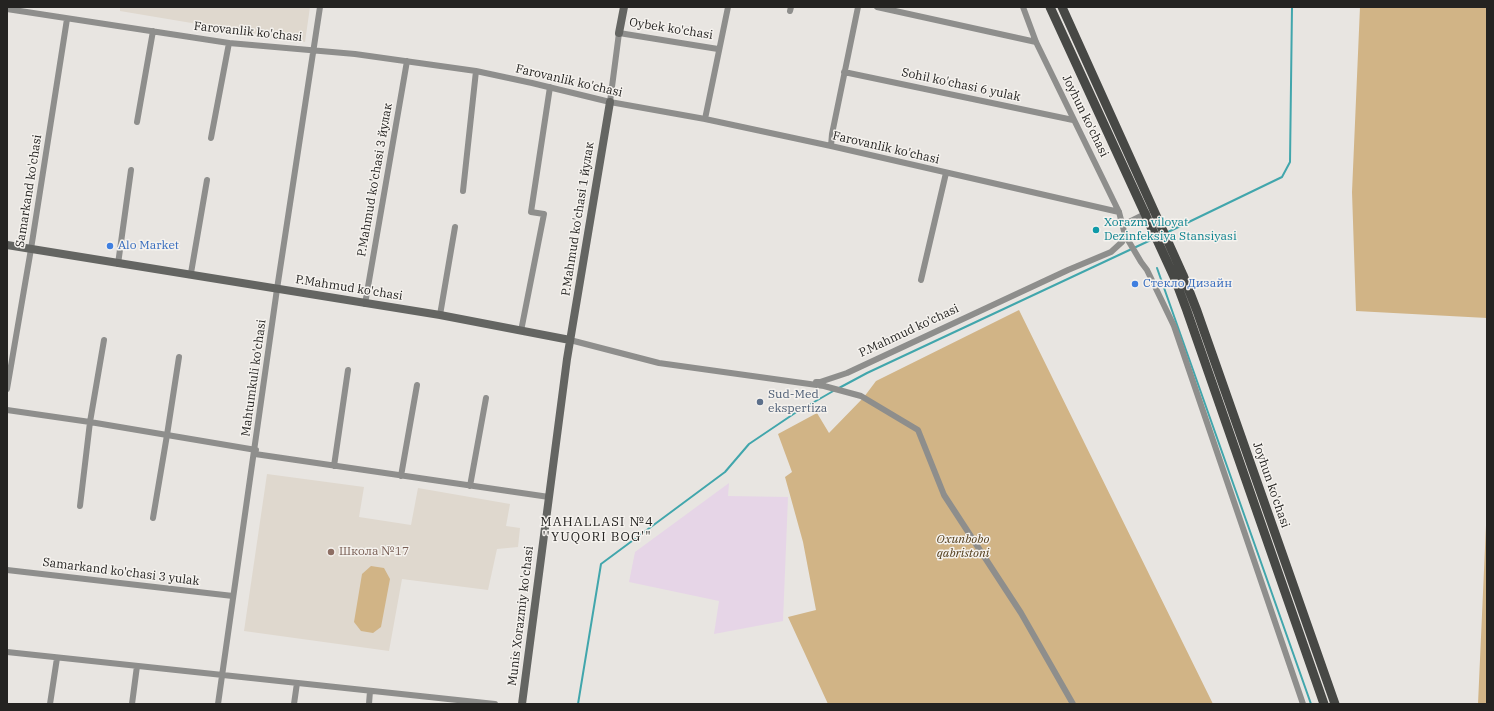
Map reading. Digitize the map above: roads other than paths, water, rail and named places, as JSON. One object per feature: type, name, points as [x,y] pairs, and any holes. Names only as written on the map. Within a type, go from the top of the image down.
[{"type":"main road","name":"Joyhun ko'chasi","points":[[1050,7],[1187,310],[1324,704]]},
{"type":"main road","name":"Joyhun ko'chasi","points":[[1062,7],[1184,275],[1335,704]]},
{"type":"street","name":"Mahtumkuli ko'chasi","points":[[218,704],[320,7]]},
{"type":"street","name":"Oybek ko'chasi","points":[[610,102],[619,32],[624,7]]},
{"type":"street","points":[[705,119],[718,49],[728,7]]},
{"type":"street","points":[[831,146],[844,72],[858,7]]},
{"type":"street","points":[[877,7],[1036,42]]},
{"type":"street","name":"Joyhun ko'chasi","points":[[1023,7],[1036,42],[1119,212],[1125,235],[1147,270],[1174,326],[1303,704]]},
{"type":"street","name":"Farovanlik ko'chasi","points":[[7,9],[229,43],[314,53],[407,61],[476,71],[610,102],[705,119],[831,146],[1119,212]]},
{"type":"street","name":"Samarkand ko'chasi","points":[[7,389],[31,249],[67,19]]},
{"type":"street","points":[[136,122],[153,31]]},
{"type":"street","name":"Oybek ko'chasi","points":[[619,32],[718,49]]},
{"type":"street","points":[[211,138],[229,43]]},
{"type":"street","name":"P.Mahmud ko'chasi 3 йулак","points":[[365,304],[407,61]]},
{"type":"street","points":[[463,191],[476,71]]},
{"type":"street","name":"Sohil ko'chasi 6 yulak","points":[[844,72],[1074,120]]},
{"type":"street","points":[[521,331],[544,214],[531,212],[550,87]]},
{"type":"street","name":"P.Mahmud ko'chasi 1 йулак","points":[[570,340],[610,102]]},
{"type":"street","points":[[118,264],[132,170]]},
{"type":"street","points":[[921,280],[946,173]]},
{"type":"street","points":[[189,275],[191,272],[207,180]]},
{"type":"street","points":[[1123,225],[1155,213]]},
{"type":"street","points":[[440,315],[455,227]]},
{"type":"street","name":"P.Mahmud ko'chasi","points":[[684,367],[820,382],[847,373],[1054,276],[1112,252],[1122,242],[1125,235]]},
{"type":"street","name":"P.Mahmud ko'chasi","points":[[7,245],[440,315],[570,340],[659,363],[824,386],[862,396],[918,430],[944,495],[1021,613],[1073,704]]},
{"type":"street","points":[[80,506],[90,422],[104,340]]},
{"type":"street","name":"Munis Xorazmiy ko'chasi","points":[[522,704],[570,340]]},
{"type":"street","points":[[153,518],[178,357]]},
{"type":"street","points":[[334,466],[348,370]]},
{"type":"street","points":[[401,476],[418,385]]},
{"type":"street","points":[[470,486],[486,398]]},
{"type":"street","points":[[7,410],[167,435],[334,466],[549,497]]},
{"type":"street","name":"Samarkand ko'chasi 3 yulak","points":[[7,570],[233,596]]},
{"type":"street","points":[[7,652],[222,674],[442,701],[495,704]]},
{"type":"street","points":[[50,704],[57,658]]},
{"type":"street","points":[[132,704],[137,666]]},
{"type":"street","points":[[294,704],[297,683]]},
{"type":"street","points":[[369,704],[370,691]]},
{"type":"waterway","points":[[1166,233],[1282,177],[1290,162],[1292,7]]},
{"type":"waterway","points":[[839,388],[867,373],[1153,239]]},
{"type":"waterway","points":[[1157,268],[1311,704]]},
{"type":"waterway","points":[[578,704],[601,564],[725,472],[749,444],[795,413],[835,390]]},
{"type":"place","name":"Xorazm viloyat Dezinfeksiya Stansiyasi","points":[[1096,230]]},
{"type":"place","name":"Alo Market","points":[[110,246]]},
{"type":"place","name":"Стекло Дизайн","points":[[1135,284]]},
{"type":"place","name":"Sud-Med ekspertiza","points":[[760,402]]},
{"type":"place","name":"Школа №17","points":[[331,552]]},
{"type":"district","name":"MAHALLASI №4 ''YUQORI BOG'\"","points":[[597,530]]},
{"type":"park label","name":"Oxunbobo qabristoni","points":[[963,547]]}]
